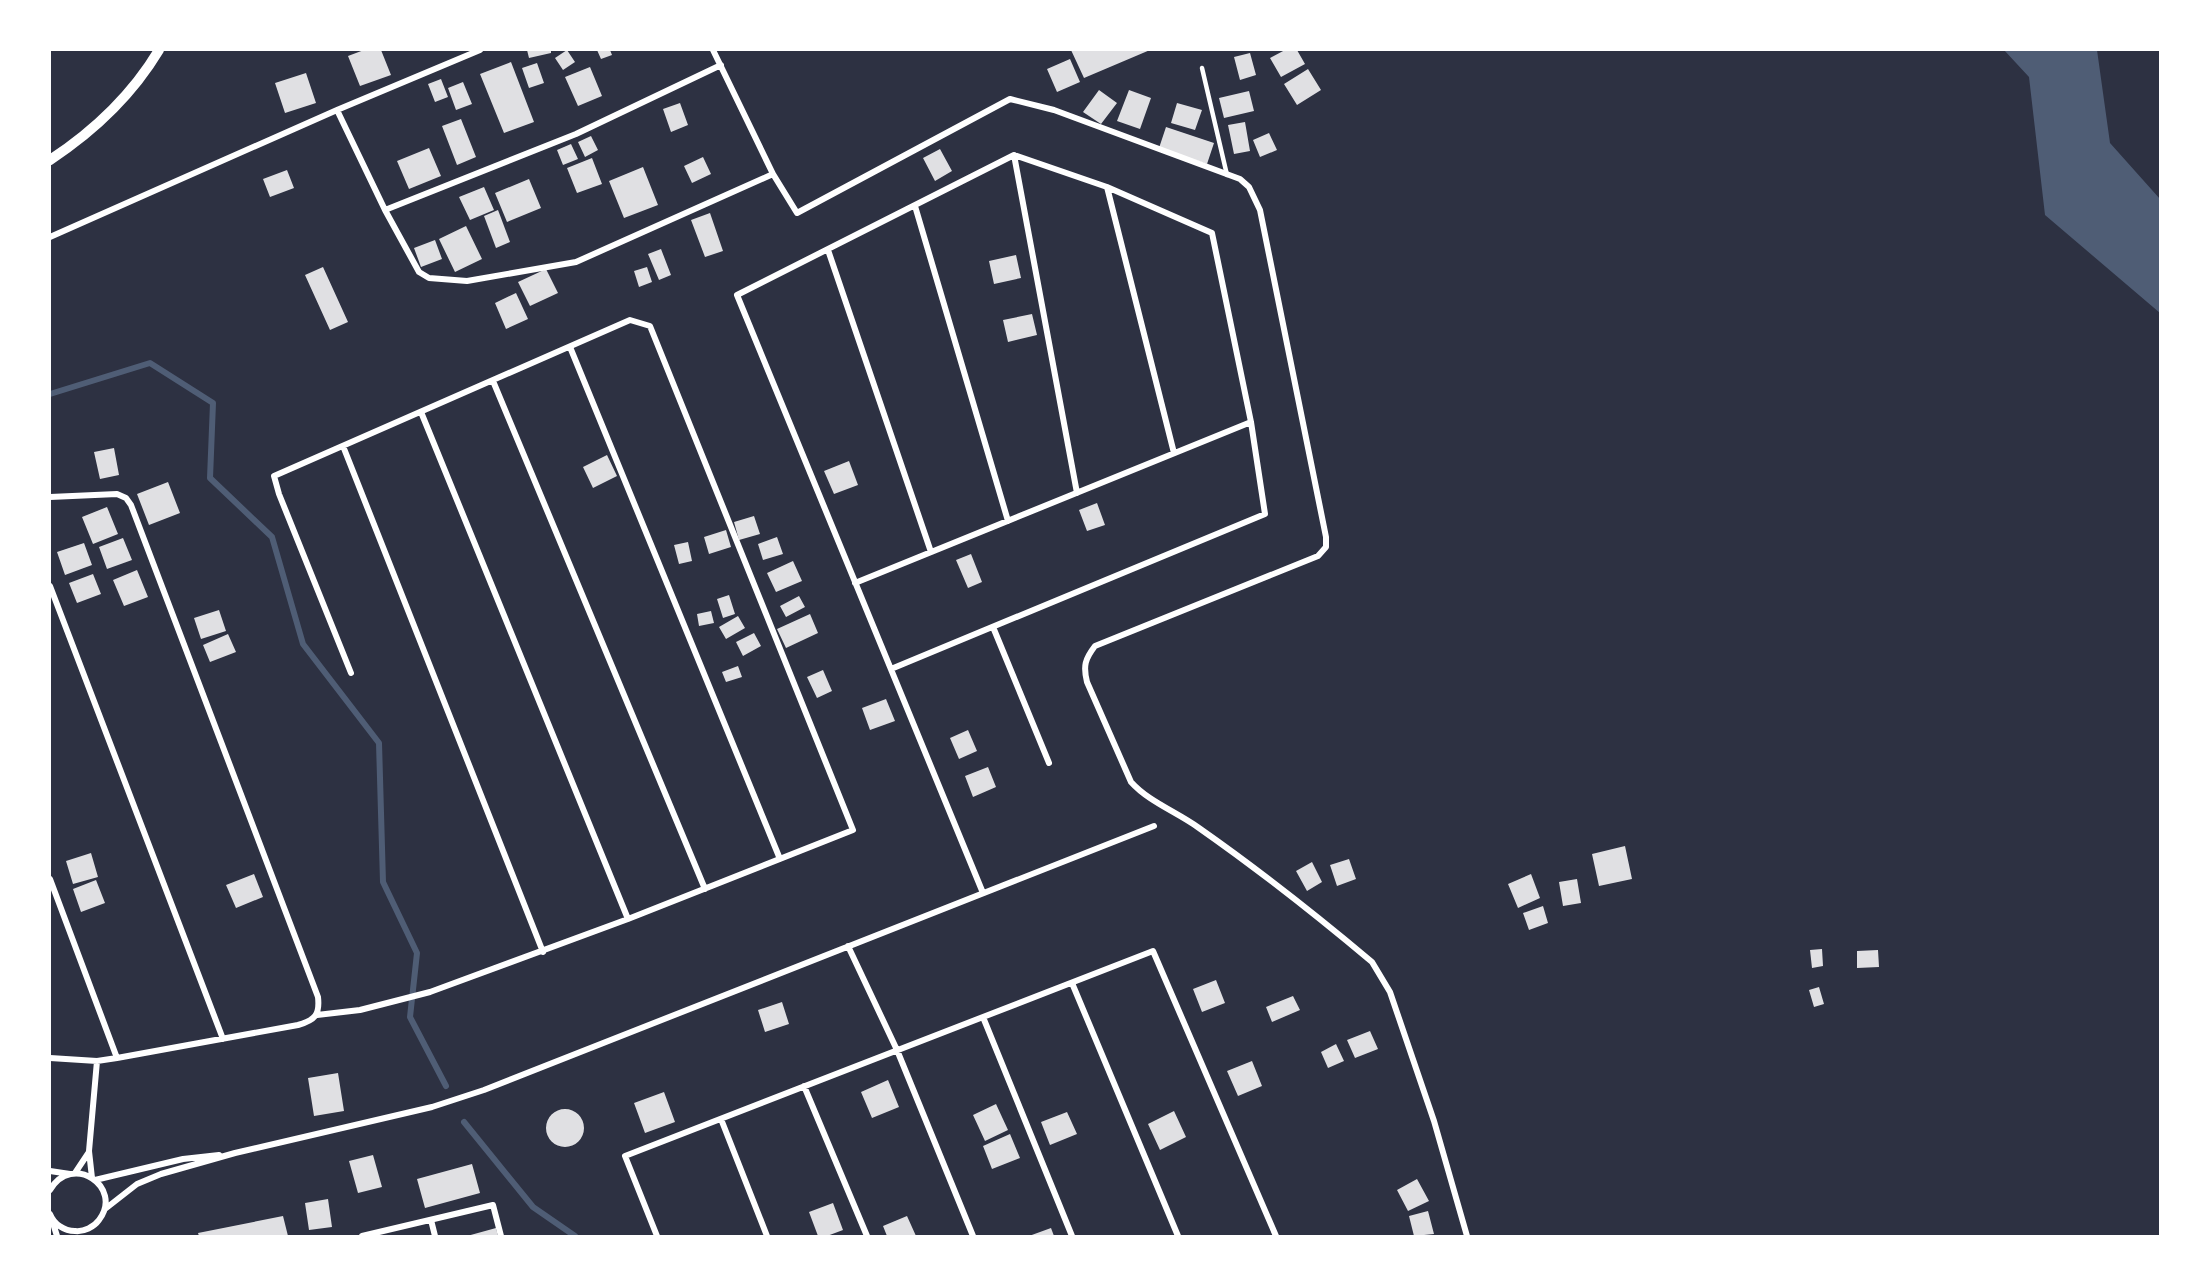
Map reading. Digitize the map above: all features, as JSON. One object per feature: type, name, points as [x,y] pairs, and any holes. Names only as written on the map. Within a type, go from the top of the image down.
[{"type":"street","points":[[50,160],[120,103],[146,72],[159,50]]},
{"type":"street","points":[[50,237],[337,110],[480,50]]},
{"type":"street","points":[[713,50],[773,174],[797,213],[1010,99],[1054,110],[1240,179],[1249,187],[1260,210],[1326,537],[1326,547],[1318,556],[1095,646],[1086,658],[1084,669],[1087,682],[1131,782],[1140,792],[1198,827],[1288,893],[1372,962],[1381,974],[1390,992],[1434,1121],[1467,1236]]},
{"type":"street","points":[[385,210],[576,134],[720,65]]},
{"type":"street","points":[[337,110],[385,210],[419,272],[429,278],[466,281],[576,262],[773,174]]},
{"type":"street","points":[[1014,154],[1077,493]]},
{"type":"street","points":[[891,669],[1265,514],[1251,422],[1212,233],[1107,187],[1014,154],[737,295],[983,893]]},
{"type":"street","points":[[1107,187],[1174,453]]},
{"type":"street","points":[[915,206],[1008,521]]},
{"type":"street","points":[[828,250],[931,552]]},
{"type":"street","points":[[317,1015],[360,1010],[430,992],[543,952],[853,830],[650,326],[630,320],[274,476],[279,494],[351,673]]},
{"type":"street","points":[[570,347],[780,859]]},
{"type":"street","points":[[493,381],[705,889]]},
{"type":"street","points":[[421,412],[628,919]]},
{"type":"street","points":[[855,583],[1251,422]]},
{"type":"street","points":[[343,446],[543,952]]},
{"type":"street","points":[[50,497],[117,494],[126,498],[131,505],[318,997],[319,1007],[317,1015],[310,1022],[298,1025],[97,1061],[50,1058]]},
{"type":"street","points":[[50,586],[223,1039]]},
{"type":"street","points":[[993,627],[1049,763]]},
{"type":"street","points":[[91,1236],[105,1209],[137,1184],[161,1174],[235,1153],[432,1107],[484,1090],[1154,826]]},
{"type":"street","points":[[50,879],[117,1058]]},
{"type":"street","points":[[848,946],[897,1050],[973,1236]]},
{"type":"street","points":[[657,1236],[624,1156],[1153,951],[1276,1236]]},
{"type":"street","points":[[1072,983],[1178,1236]]},
{"type":"street","points":[[983,1017],[1072,1236]]},
{"type":"street","points":[[97,1061],[89,1151],[93,1179],[104,1193],[105,1209]]},
{"type":"street","points":[[804,1086],[867,1236]]},
{"type":"street","points":[[721,1119],[767,1236]]},
{"type":"street","points":[[50,1191],[61,1177],[73,1173],[89,1151]]},
{"type":"street","points":[[50,1171],[73,1173],[93,1179],[183,1159],[235,1153]]},
{"type":"street","points":[[362,1236],[494,1206],[501,1236]]},
{"type":"street","points":[[51,1216],[67,1230],[77,1232],[95,1225]]},
{"type":"street","points":[[51,1216],[57,1236]]},
{"type":"street","points":[[431,1220],[435,1236]]},
{"type":"lane","points":[[1202,68],[1227,176]]},
{"type":"water","points":[[2004,50],[2097,50],[2110,143],[2160,199],[2160,313],[2045,215],[2029,77]]},
{"type":"building","points":[[364,50],[381,50],[391,75],[360,86],[348,56]]},
{"type":"building","points":[[527,50],[551,50],[551,53],[529,58]]},
{"type":"building","points":[[567,50],[575,62],[563,70],[555,58]]},
{"type":"building","points":[[597,50],[610,50],[612,55],[601,59]]},
{"type":"building","points":[[1071,50],[1150,50],[1084,78]]},
{"type":"building","points":[[1285,50],[1297,50],[1305,64],[1281,77],[1270,58]]},
{"type":"building","points":[[1250,53],[1256,75],[1240,80],[1234,57]]},
{"type":"building","points":[[1070,59],[1080,82],[1057,92],[1047,69]]},
{"type":"building","points":[[511,62],[534,122],[504,133],[480,74]]},
{"type":"building","points":[[537,63],[544,83],[529,88],[522,68]]},
{"type":"building","points":[[590,67],[602,96],[578,106],[565,77]]},
{"type":"building","points":[[1308,69],[1321,90],[1297,105],[1284,84]]},
{"type":"building","points":[[306,73],[316,103],[285,113],[275,83]]},
{"type":"building","points":[[441,79],[448,97],[435,102],[428,84]]},
{"type":"building","points":[[463,82],[472,104],[456,110],[448,88]]},
{"type":"building","points":[[1099,90],[1117,103],[1101,124],[1083,112]]},
{"type":"building","points":[[1129,90],[1151,98],[1140,129],[1117,121]]},
{"type":"building","points":[[1249,91],[1254,111],[1224,118],[1219,98]]},
{"type":"building","points":[[680,103],[688,125],[671,132],[663,109]]},
{"type":"building","points":[[1177,103],[1202,110],[1195,130],[1171,123]]},
{"type":"building","points":[[461,119],[476,157],[457,165],[442,126]]},
{"type":"building","points":[[1245,122],[1250,151],[1234,154],[1228,125]]},
{"type":"building","points":[[1166,127],[1214,143],[1207,164],[1159,148]]},
{"type":"building","points":[[1269,133],[1277,150],[1260,157],[1253,140]]},
{"type":"building","points":[[591,136],[598,150],[585,157],[578,142]]},
{"type":"building","points":[[571,144],[578,159],[563,165],[557,150]]},
{"type":"building","points":[[429,148],[441,176],[409,189],[397,161]]},
{"type":"building","points":[[940,149],[952,171],[935,181],[923,158]]},
{"type":"building","points":[[703,157],[711,174],[692,183],[684,166]]},
{"type":"building","points":[[592,158],[602,184],[577,193],[567,168]]},
{"type":"building","points":[[643,167],[658,205],[624,218],[609,181]]},
{"type":"building","points":[[287,170],[294,188],[270,197],[263,179]]},
{"type":"building","points":[[529,179],[541,208],[507,222],[495,193]]},
{"type":"building","points":[[484,187],[494,210],[470,220],[459,197]]},
{"type":"building","points":[[498,210],[510,242],[496,248],[484,216]]},
{"type":"building","points":[[710,213],[723,251],[705,257],[691,220]]},
{"type":"building","points":[[466,226],[482,259],[455,272],[439,239]]},
{"type":"building","points":[[435,240],[442,259],[421,267],[414,248]]},
{"type":"building","points":[[661,249],[671,275],[659,280],[648,254]]},
{"type":"building","points":[[1016,255],[1021,278],[994,284],[989,261]]},
{"type":"building","points":[[323,267],[348,322],[330,330],[305,275]]},
{"type":"building","points":[[647,267],[652,282],[639,287],[634,271]]},
{"type":"building","points":[[546,269],[558,293],[530,306],[518,282]]},
{"type":"building","points":[[516,293],[528,319],[506,329],[495,303]]},
{"type":"building","points":[[1032,314],[1037,335],[1008,342],[1003,320]]},
{"type":"building","points":[[114,448],[119,475],[100,479],[94,452]]},
{"type":"building","points":[[607,455],[617,476],[593,488],[583,467]]},
{"type":"building","points":[[849,461],[858,485],[834,494],[824,471]]},
{"type":"building","points":[[168,482],[180,513],[149,525],[137,494]]},
{"type":"building","points":[[1097,503],[1105,525],[1087,531],[1079,510]]},
{"type":"building","points":[[107,507],[118,534],[93,544],[82,517]]},
{"type":"building","points":[[754,516],[760,534],[739,540],[734,522]]},
{"type":"building","points":[[726,530],[731,547],[709,554],[704,537]]},
{"type":"building","points":[[777,537],[783,554],[763,560],[758,544]]},
{"type":"building","points":[[123,538],[132,560],[107,569],[99,547]]},
{"type":"building","points":[[688,542],[692,561],[679,564],[674,545]]},
{"type":"building","points":[[84,543],[92,565],[65,575],[57,552]]},
{"type":"building","points":[[971,554],[982,582],[968,588],[956,560]]},
{"type":"building","points":[[793,561],[802,581],[776,592],[767,573]]},
{"type":"building","points":[[137,570],[148,597],[124,606],[113,580]]},
{"type":"building","points":[[93,574],[101,594],[77,603],[69,583]]},
{"type":"building","points":[[729,595],[735,614],[723,618],[717,599]]},
{"type":"building","points":[[799,596],[805,607],[786,617],[780,606]]},
{"type":"building","points":[[219,610],[226,631],[201,639],[194,618]]},
{"type":"building","points":[[711,611],[714,623],[699,626],[697,614]]},
{"type":"building","points":[[810,614],[818,633],[786,648],[777,629]]},
{"type":"building","points":[[738,616],[745,628],[726,639],[719,627]]},
{"type":"building","points":[[754,633],[761,646],[743,656],[736,642]]},
{"type":"building","points":[[228,634],[236,652],[210,662],[203,645]]},
{"type":"building","points":[[738,666],[742,677],[726,682],[722,672]]},
{"type":"building","points":[[823,670],[832,691],[817,698],[807,677]]},
{"type":"building","points":[[886,699],[895,721],[870,730],[862,708]]},
{"type":"building","points":[[968,730],[977,751],[959,759],[950,738]]},
{"type":"building","points":[[988,767],[996,787],[973,797],[965,776]]},
{"type":"building","points":[[1625,846],[1632,879],[1599,886],[1592,854]]},
{"type":"building","points":[[91,853],[98,877],[73,884],[66,861]]},
{"type":"building","points":[[1349,859],[1356,879],[1337,886],[1330,865]]},
{"type":"building","points":[[1312,862],[1322,882],[1307,891],[1296,871]]},
{"type":"building","points":[[254,874],[263,897],[236,908],[226,885]]},
{"type":"building","points":[[1531,874],[1540,898],[1518,908],[1508,884]]},
{"type":"building","points":[[1577,879],[1581,903],[1563,906],[1559,882]]},
{"type":"building","points":[[96,880],[105,903],[81,912],[73,889]]},
{"type":"building","points":[[1543,906],[1548,923],[1529,930],[1523,913]]},
{"type":"building","points":[[1822,949],[1823,966],[1812,968],[1810,950]]},
{"type":"building","points":[[1878,950],[1879,967],[1857,968],[1857,951]]},
{"type":"building","points":[[1216,980],[1225,1003],[1202,1012],[1193,989]]},
{"type":"building","points":[[1819,987],[1824,1004],[1814,1007],[1809,990]]},
{"type":"building","points":[[1293,996],[1300,1010],[1272,1022],[1266,1007]]},
{"type":"building","points":[[782,1002],[789,1024],[765,1032],[758,1010]]},
{"type":"building","points":[[1370,1031],[1378,1049],[1355,1058],[1347,1040]]},
{"type":"building","points":[[1336,1044],[1344,1061],[1328,1068],[1321,1052]]},
{"type":"building","points":[[1252,1061],[1262,1086],[1238,1096],[1227,1071]]},
{"type":"building","points":[[338,1073],[344,1111],[314,1116],[308,1078]]},
{"type":"building","points":[[888,1080],[899,1107],[872,1118],[861,1092]]},
{"type":"building","points":[[664,1092],[675,1122],[645,1133],[634,1103]]},
{"type":"building","points":[[996,1104],[1008,1130],[985,1141],[973,1115]]},
{"type":"building","points":[[565,1109],[578,1115],[584,1128],[578,1141],[565,1147],[552,1141],[546,1128],[552,1115]]},
{"type":"building","points":[[1174,1111],[1186,1137],[1160,1150],[1148,1124]]},
{"type":"building","points":[[1067,1112],[1077,1134],[1050,1145],[1041,1122]]},
{"type":"building","points":[[1010,1134],[1020,1158],[992,1169],[983,1146]]},
{"type":"building","points":[[373,1155],[382,1187],[358,1193],[349,1161]]},
{"type":"building","points":[[472,1164],[480,1193],[425,1208],[417,1179]]},
{"type":"building","points":[[1417,1179],[1429,1201],[1408,1211],[1397,1190]]},
{"type":"building","points":[[328,1199],[332,1227],[309,1230],[305,1203]]},
{"type":"building","points":[[833,1203],[843,1230],[827,1236],[818,1236],[809,1212]]},
{"type":"building","points":[[1428,1211],[1434,1234],[1414,1236],[1409,1216]]},
{"type":"building","points":[[283,1216],[288,1236],[199,1236],[198,1233]]},
{"type":"building","points":[[907,1216],[916,1236],[887,1236],[883,1226]]},
{"type":"building","points":[[496,1228],[498,1236],[467,1236]]},
{"type":"building","points":[[1051,1228],[1054,1236],[1029,1236]]},
{"type":"waterway","points":[[50,394],[150,363],[213,403],[210,478],[272,537],[303,644],[379,743],[383,882],[417,953],[410,1017],[446,1086]]},
{"type":"waterway","points":[[464,1122],[533,1207],[575,1236]]}]
